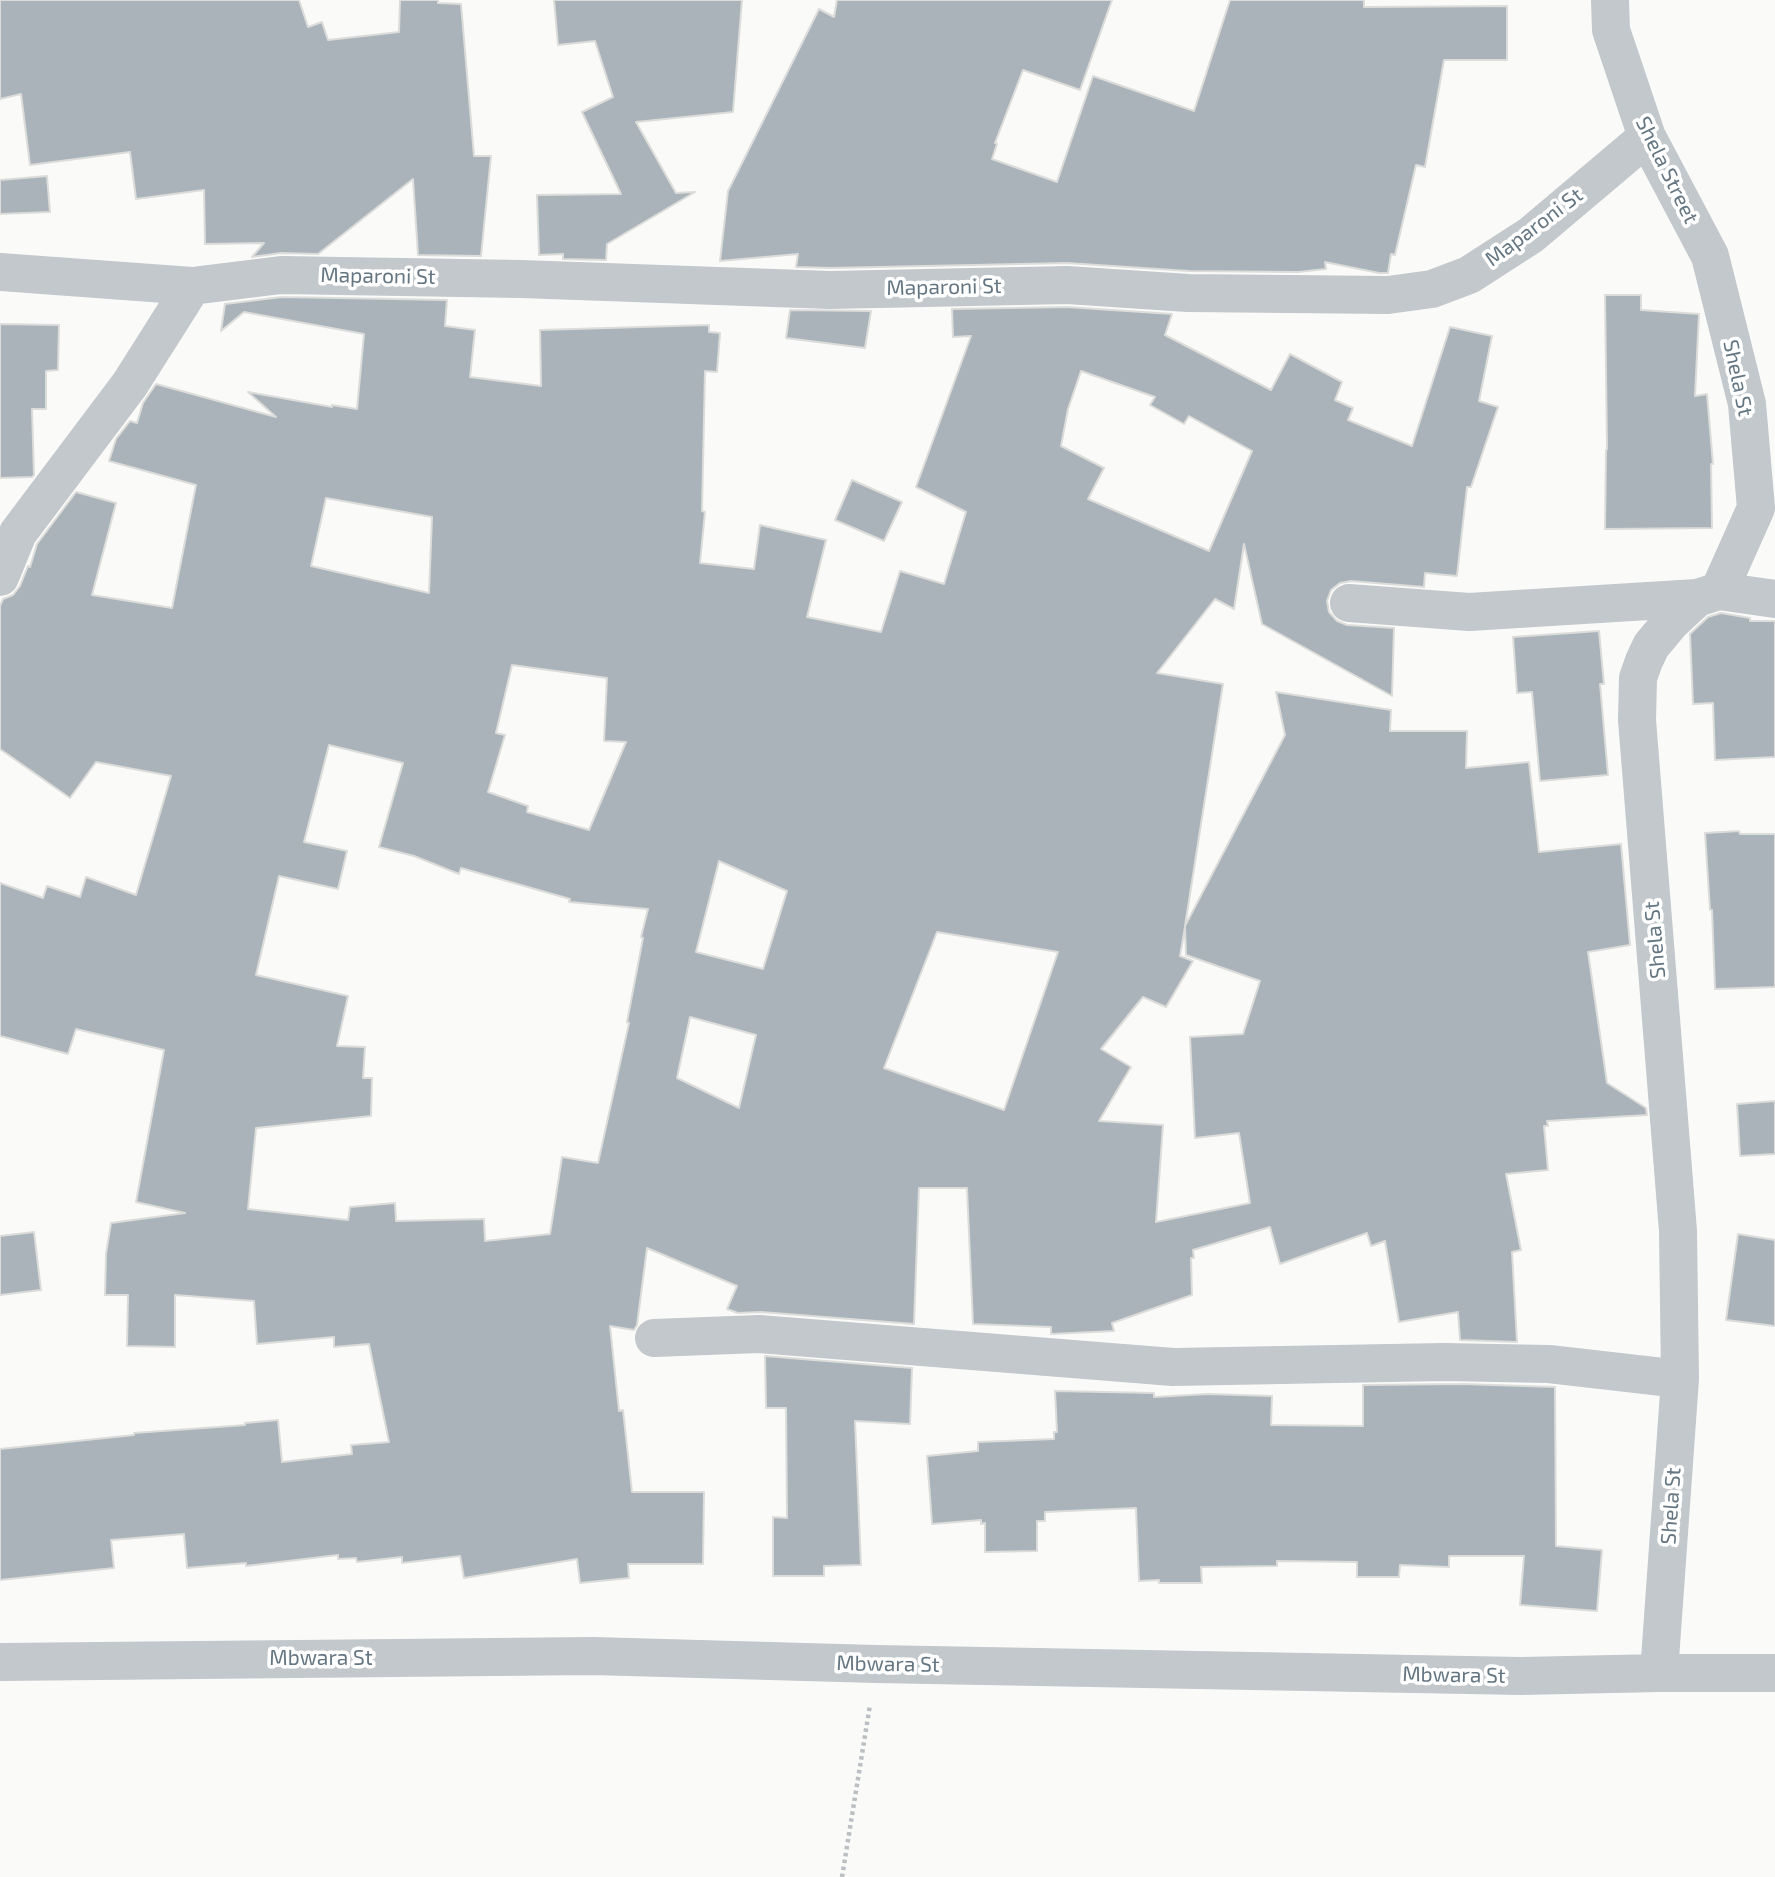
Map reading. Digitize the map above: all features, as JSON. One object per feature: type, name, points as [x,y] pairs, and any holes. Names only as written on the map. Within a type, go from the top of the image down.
[{"type":"street","name":"Shela Street","points":[[1610,0],[1611,30],[1647,137],[1710,256]]},
{"type":"street","name":"Maparoni St","points":[[0,272],[192,286],[281,275],[521,279],[830,289],[1067,285],[1188,293],[1388,295],[1432,289],[1469,275],[1531,235],[1647,137]]},
{"type":"street","name":"Shela St","points":[[1659,1672],[1680,1379],[1678,1231],[1637,720],[1639,678],[1651,646],[1671,622],[1708,595],[1756,508],[1746,404],[1710,256]]},
{"type":"street","points":[[0,577],[18,533],[130,384],[192,286]]},
{"type":"street","points":[[1349,603],[1469,612],[1708,595],[1775,598]]},
{"type":"street","points":[[654,1338],[759,1334],[1172,1367],[1444,1362],[1549,1364],[1680,1379]]},
{"type":"street","name":"Mbwara St","points":[[0,1662],[593,1656],[1521,1676],[1659,1672],[1775,1673]]},
{"type":"path","points":[[842,1877],[876,1664]]},
{"type":"building","points":[[0,0],[299,0],[308,27],[322,22],[328,40],[399,32],[400,0],[438,0],[438,3],[461,4],[474,156],[491,156],[481,256],[418,255],[413,179],[318,254],[281,253],[252,257],[264,243],[205,244],[204,190],[136,199],[130,152],[30,165],[21,94],[0,99]]},
{"type":"building","points":[[554,0],[742,0],[733,112],[636,122],[676,193],[695,192],[607,244],[606,260],[563,259],[563,254],[539,255],[537,195],[621,194],[582,112],[613,97],[595,41],[558,45]]},
{"type":"building","points":[[837,0],[1112,0],[1080,90],[1023,70],[995,143],[997,144],[992,159],[1057,182],[1093,76],[1194,111],[1230,0],[1364,0],[1364,7],[1507,6],[1507,60],[1444,60],[1425,167],[1416,165],[1395,255],[1391,254],[1388,273],[1325,262],[1326,269],[1298,272],[1189,271],[1067,263],[796,267],[798,254],[720,261],[728,191],[819,9],[834,17]]},
{"type":"building","points":[[47,176],[50,212],[0,214],[0,180]]},
{"type":"building","points":[[1605,295],[1641,295],[1641,310],[1699,314],[1695,396],[1707,394],[1713,464],[1712,528],[1605,529]]},
{"type":"building","points":[[282,297],[447,300],[445,326],[475,330],[470,377],[541,386],[540,330],[709,325],[709,332],[720,333],[717,372],[705,371],[702,511],[705,512],[700,563],[754,569],[760,525],[826,540],[807,617],[881,632],[900,571],[944,584],[966,512],[916,487],[971,336],[953,337],[952,309],[1067,307],[1172,314],[1165,335],[1271,390],[1290,354],[1342,382],[1335,400],[1353,408],[1348,420],[1412,446],[1450,327],[1492,336],[1479,401],[1498,407],[1471,487],[1467,487],[1457,576],[1425,573],[1424,587],[1351,581],[1340,583],[1331,590],[1327,601],[1329,612],[1337,621],[1347,625],[1394,628],[1392,696],[1262,624],[1244,544],[1234,609],[1215,599],[1157,673],[1223,684],[1185,926],[1285,735],[1276,692],[1391,710],[1390,731],[1467,731],[1466,768],[1529,762],[1539,852],[1621,844],[1630,945],[1588,952],[1607,1083],[1646,1108],[1647,1115],[1547,1121],[1548,1126],[1544,1126],[1548,1170],[1506,1174],[1521,1250],[1512,1252],[1517,1342],[1460,1340],[1458,1312],[1399,1322],[1385,1241],[1371,1246],[1367,1233],[1280,1264],[1270,1227],[1193,1250],[1192,1295],[1112,1323],[1114,1331],[1051,1334],[1051,1327],[973,1324],[967,1188],[919,1188],[914,1324],[761,1312],[738,1313],[727,1309],[737,1286],[647,1248],[637,1325],[634,1330],[610,1326],[619,1411],[623,1410],[632,1492],[704,1492],[703,1564],[628,1564],[629,1578],[580,1583],[577,1559],[464,1578],[460,1556],[402,1563],[402,1557],[357,1562],[356,1558],[338,1559],[338,1555],[246,1566],[246,1563],[187,1568],[184,1534],[111,1540],[114,1568],[0,1580],[0,1449],[278,1420],[282,1462],[352,1454],[351,1445],[389,1442],[369,1344],[334,1347],[334,1337],[257,1344],[254,1301],[175,1295],[175,1347],[127,1346],[128,1295],[105,1295],[106,1254],[111,1223],[185,1213],[136,1202],[164,1050],[76,1029],[68,1054],[0,1036],[0,883],[43,898],[47,886],[80,897],[86,877],[136,895],[171,776],[96,762],[70,798],[0,749],[0,606],[3,599],[13,595],[20,586],[28,566],[30,567],[37,544],[76,492],[116,503],[92,595],[172,608],[196,485],[109,461],[116,439],[130,421],[137,423],[143,403],[156,384],[276,417],[248,392],[357,409],[364,334],[244,312],[221,331],[225,304]],"holes":[[[1081,371],[1155,397],[1150,405],[1184,424],[1189,416],[1252,451],[1209,551],[1088,499],[1104,468],[1061,446],[1068,409]],[[326,498],[432,517],[429,593],[311,566]],[[512,665],[607,678],[604,741],[626,742],[589,830],[527,812],[528,806],[488,792],[505,735],[496,733]],[[329,745],[403,763],[379,847],[414,856],[459,874],[461,868],[570,899],[569,902],[648,909],[641,937],[643,938],[627,1022],[629,1023],[598,1163],[562,1157],[550,1234],[485,1241],[484,1219],[396,1221],[395,1203],[350,1207],[348,1220],[248,1209],[256,1128],[371,1116],[372,1078],[363,1078],[365,1047],[337,1046],[348,996],[256,975],[279,876],[338,889],[347,851],[304,842]],[[719,861],[787,891],[763,969],[696,952]],[[1185,927],[1186,955],[1260,981],[1243,1034],[1190,1037],[1195,1138],[1239,1133],[1250,1203],[1156,1222],[1163,1125],[1099,1121],[1131,1067],[1101,1049],[1143,997],[1166,1007],[1193,961],[1180,956]],[[937,932],[1058,952],[1004,1110],[884,1068]],[[690,1017],[756,1035],[739,1108],[677,1078]]]},
{"type":"building","points":[[790,310],[871,311],[865,348],[786,338]]},
{"type":"building","points":[[0,324],[59,325],[58,370],[46,371],[46,409],[32,409],[32,477],[0,478]]},
{"type":"building","points":[[852,480],[902,502],[884,541],[835,520]]},
{"type":"building","points":[[1721,613],[1750,618],[1750,621],[1775,621],[1775,757],[1715,760],[1713,703],[1693,704],[1690,634],[1708,617]]},
{"type":"building","points":[[1599,631],[1604,684],[1600,684],[1608,775],[1540,781],[1532,692],[1517,693],[1513,637]]},
{"type":"building","points":[[1739,831],[1740,834],[1775,834],[1775,987],[1715,989],[1705,833]]},
{"type":"building","points":[[1775,1101],[1775,1154],[1740,1156],[1737,1104]]},
{"type":"building","points":[[34,1232],[41,1290],[0,1295],[0,1236]]},
{"type":"building","points":[[1738,1234],[1775,1240],[1775,1326],[1726,1320]]},
{"type":"building","points":[[765,1356],[912,1368],[910,1424],[855,1421],[861,1565],[824,1566],[824,1576],[773,1576],[773,1517],[787,1518],[786,1408],[766,1408]]},
{"type":"building","points":[[1363,1385],[1555,1387],[1556,1546],[1602,1550],[1597,1611],[1520,1605],[1524,1556],[1449,1556],[1449,1567],[1400,1565],[1399,1577],[1357,1577],[1357,1562],[1277,1561],[1277,1566],[1201,1567],[1202,1583],[1159,1583],[1159,1580],[1139,1581],[1136,1508],[1045,1512],[1045,1521],[1037,1521],[1037,1551],[985,1552],[985,1523],[981,1524],[981,1520],[932,1524],[927,1456],[978,1451],[978,1442],[1054,1439],[1054,1432],[1057,1432],[1055,1391],[1154,1393],[1154,1397],[1208,1394],[1272,1396],[1271,1425],[1363,1426]]}]
